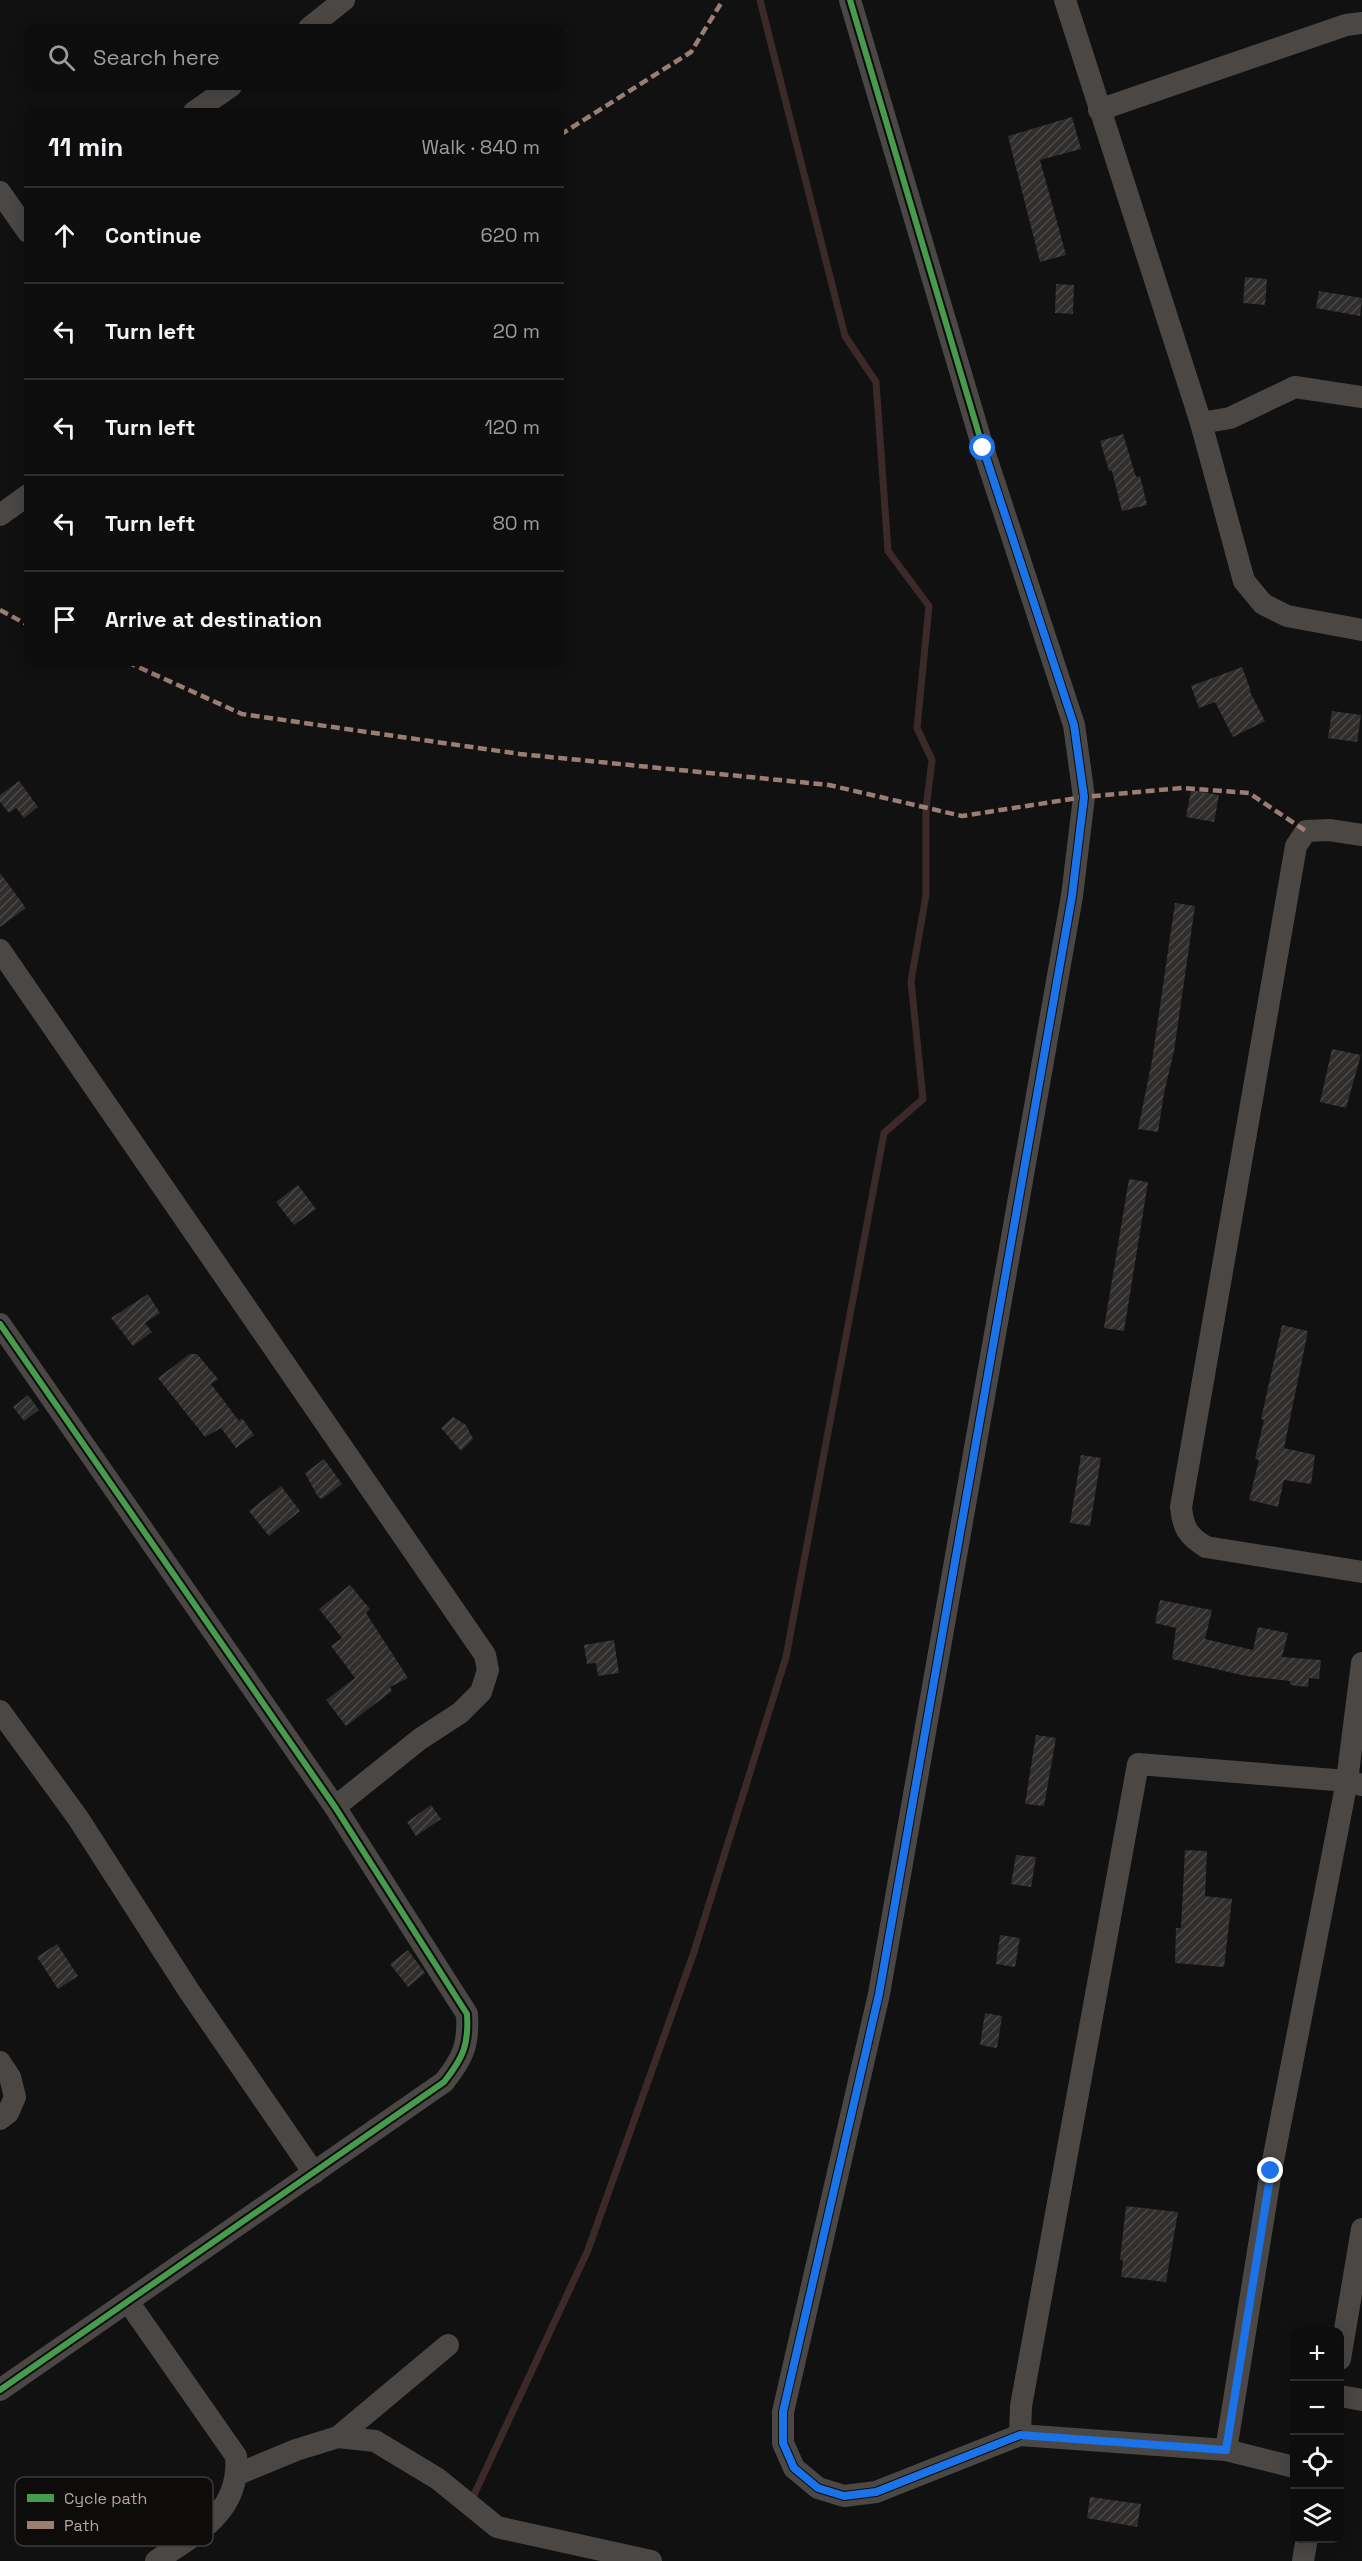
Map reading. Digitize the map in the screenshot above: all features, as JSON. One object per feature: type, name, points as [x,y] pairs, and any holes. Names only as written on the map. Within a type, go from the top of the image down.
[{"type":"street","points":[[314,24],[344,0]]},
{"type":"street","points":[[850,0],[983,448],[1074,725],[1084,797],[1066,931],[879,1994],[783,2412],[783,2443],[794,2468],[818,2488],[844,2496],[876,2492],[1020,2435],[1226,2450],[1290,2466]]},
{"type":"street","points":[[1065,0],[1201,423],[1244,580],[1263,604],[1287,616],[1362,630]]},
{"type":"street","points":[[1099,110],[1346,25],[1362,23]]},
{"type":"street","points":[[200,108],[225,90]]},
{"type":"street","points":[[0,192],[24,226]]},
{"type":"street","points":[[1201,423],[1230,418],[1295,387],[1362,397]]},
{"type":"street","points":[[0,515],[24,498]]},
{"type":"street","points":[[1362,836],[1329,830],[1306,831],[1296,846],[1181,1507],[1183,1526],[1192,1538],[1206,1547],[1362,1572]]},
{"type":"street","points":[[0,950],[484,1655],[488,1670],[481,1692],[460,1713],[420,1739],[335,1807]]},
{"type":"street","points":[[0,2390],[129,2303],[444,2082],[462,2059],[468,2032],[467,2014],[335,1807],[3,1336]]},
{"type":"street","points":[[1226,2450],[1271,2171],[1355,1783],[1362,1663]]},
{"type":"street","points":[[0,1711],[78,1818],[189,1991],[314,2173]]},
{"type":"street","points":[[1020,2435],[1021,2406],[1138,1764],[1355,1783]]},
{"type":"street","points":[[0,2062],[10,2077],[15,2097],[8,2113],[0,2119]]},
{"type":"street","points":[[1344,2335],[1362,2229]]},
{"type":"street","points":[[129,2303],[236,2456],[238,2474],[229,2499],[213,2520]]},
{"type":"street","points":[[238,2474],[296,2450],[338,2437],[448,2345]]},
{"type":"street","points":[[1344,2397],[1362,2400]]},
{"type":"street","points":[[338,2437],[375,2441],[438,2479],[497,2527],[651,2561]]},
{"type":"street","points":[[1303,2561],[1307,2543]]},
{"type":"street","points":[[156,2561],[178,2546]]},
{"type":"building","points":[[1072,117],[1081,149],[1040,160],[1066,255],[1040,262],[1008,136]]},
{"type":"building","points":[[1245,277],[1267,279],[1265,305],[1243,303]]},
{"type":"building","points":[[1056,284],[1074,285],[1073,314],[1055,313]]},
{"type":"building","points":[[1319,291],[1362,298],[1360,316],[1316,308]]},
{"type":"building","points":[[1123,434],[1136,477],[1140,476],[1147,505],[1122,511],[1112,471],[1109,471],[1100,441]]},
{"type":"building","points":[[1242,667],[1251,691],[1249,690],[1265,721],[1233,737],[1215,702],[1199,708],[1191,686]]},
{"type":"building","points":[[1332,711],[1361,715],[1357,742],[1328,738]]},
{"type":"building","points":[[19,781],[38,807],[24,818],[16,808],[9,813],[0,802],[0,795]]},
{"type":"building","points":[[1191,790],[1219,795],[1214,822],[1186,817]]},
{"type":"building","points":[[0,873],[26,908],[0,927]]},
{"type":"building","points":[[1175,903],[1195,906],[1174,1051],[1158,1132],[1138,1129],[1152,1061]]},
{"type":"building","points":[[1332,1049],[1361,1055],[1346,1108],[1320,1102]]},
{"type":"building","points":[[1129,1179],[1148,1182],[1124,1331],[1104,1328]]},
{"type":"building","points":[[298,1185],[316,1209],[294,1225],[276,1202]]},
{"type":"building","points":[[148,1294],[160,1313],[145,1323],[152,1332],[133,1346],[111,1318]]},
{"type":"building","points":[[1282,1325],[1308,1331],[1284,1448],[1315,1455],[1311,1484],[1284,1480],[1278,1507],[1249,1500],[1259,1460],[1255,1459],[1264,1420],[1261,1419]]},
{"type":"building","points":[[190,1354],[197,1354],[218,1379],[211,1384],[239,1421],[242,1418],[254,1435],[236,1448],[221,1428],[205,1437],[158,1378]]},
{"type":"building","points":[[28,1395],[39,1410],[24,1421],[13,1407]]},
{"type":"building","points":[[453,1417],[466,1425],[473,1439],[461,1451],[441,1428]]},
{"type":"building","points":[[1081,1455],[1101,1458],[1090,1526],[1070,1523]]},
{"type":"building","points":[[324,1459],[342,1484],[322,1499],[318,1497],[305,1473]]},
{"type":"building","points":[[281,1486],[300,1511],[269,1536],[249,1511]]},
{"type":"building","points":[[350,1585],[370,1609],[366,1613],[408,1678],[390,1687],[392,1691],[346,1726],[326,1700],[355,1678],[331,1646],[342,1638],[319,1609]]},
{"type":"building","points":[[1160,1600],[1212,1610],[1205,1639],[1253,1650],[1258,1627],[1288,1633],[1282,1657],[1321,1660],[1319,1679],[1309,1678],[1308,1687],[1290,1685],[1290,1681],[1246,1676],[1172,1659],[1176,1628],[1155,1623]]},
{"type":"building","points":[[614,1640],[619,1673],[598,1676],[596,1663],[587,1664],[584,1645]]},
{"type":"building","points":[[1036,1735],[1056,1738],[1044,1806],[1025,1804]]},
{"type":"building","points":[[431,1805],[441,1819],[416,1836],[407,1822]]},
{"type":"building","points":[[1185,1850],[1207,1851],[1205,1896],[1232,1899],[1224,1967],[1175,1963],[1176,1928],[1181,1928]]},
{"type":"building","points":[[1016,1855],[1036,1857],[1031,1887],[1011,1884]]},
{"type":"building","points":[[1000,1935],[1020,1938],[1015,1967],[996,1964]]},
{"type":"building","points":[[57,1944],[78,1976],[58,1989],[37,1957]]},
{"type":"building","points":[[408,1950],[425,1973],[408,1987],[390,1964]]},
{"type":"building","points":[[985,2013],[1002,2016],[997,2048],[980,2045]]},
{"type":"building","points":[[1126,2206],[1178,2212],[1166,2282],[1121,2277],[1123,2260],[1120,2260]]},
{"type":"building","points":[[1090,2497],[1141,2504],[1137,2527],[1087,2518]]},
{"type":"waterway","points":[[473,2497],[588,2250],[694,1952],[786,1657],[884,1133],[923,1099],[911,981],[926,895],[926,809],[932,760],[917,728],[929,606],[888,551],[876,382],[845,336],[760,0]]},
{"type":"marked path","points":[[564,132],[691,52],[723,0]]},
{"type":"marked path","points":[[0,610],[24,623]]},
{"type":"marked path","points":[[136,666],[242,714],[520,754],[829,785],[962,816],[1084,797],[1182,788],[1249,793],[1306,831]]},
{"type":"cycle path","points":[[850,0],[983,448],[1074,725],[1084,797],[1072,896],[879,1994],[783,2412],[783,2443],[794,2468],[818,2488],[844,2496],[876,2492],[1020,2435]]},
{"type":"cycle path","points":[[0,1324],[335,1807],[467,2014],[466,2043],[456,2066],[444,2082],[0,2390]]},
{"type":"route","points":[[983,448],[1074,725],[1084,797],[1072,896],[1003,1299],[879,1994],[783,2412],[783,2443],[794,2468],[818,2488],[844,2496],[876,2492],[1020,2435],[1226,2450],[1271,2171]]}]
